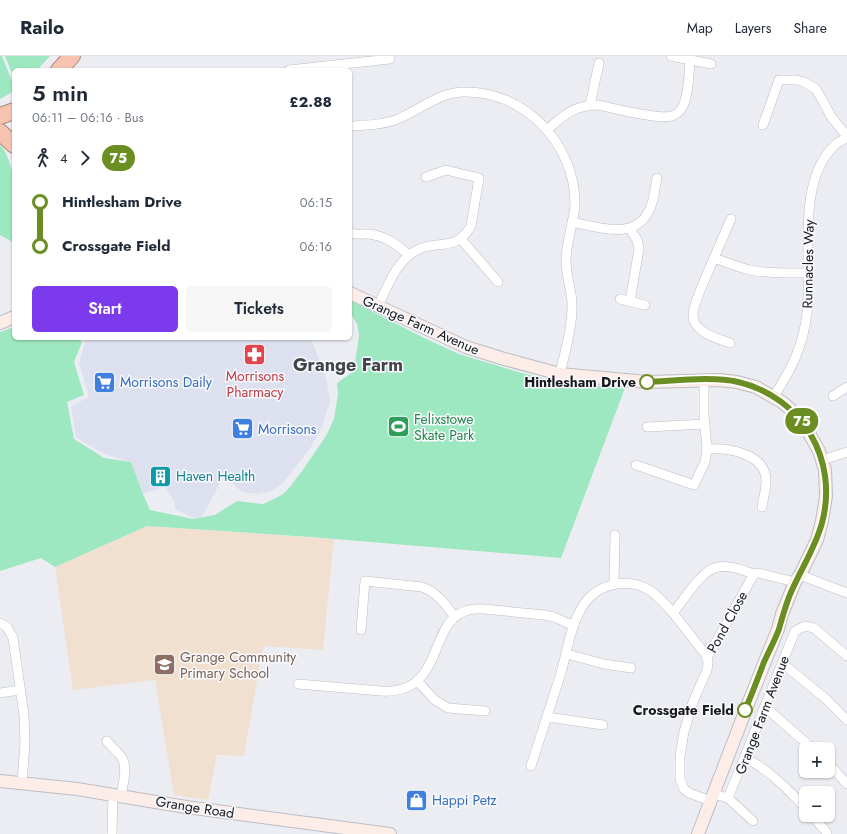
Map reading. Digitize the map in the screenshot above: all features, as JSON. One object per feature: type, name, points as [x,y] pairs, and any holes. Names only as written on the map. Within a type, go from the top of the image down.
[{"type":"highway","points":[[61,68],[72,56]]},
{"type":"highway","points":[[0,116],[12,112]]},
{"type":"highway","points":[[0,132],[12,144]]},
{"type":"street","points":[[671,56],[711,64]]},
{"type":"street","points":[[328,68],[390,60]]},
{"type":"street","points":[[547,130],[574,109],[590,105],[598,105],[659,117],[672,116],[680,111],[686,100],[690,60]]},
{"type":"street","points":[[590,105],[599,63]]},
{"type":"street","points":[[763,125],[779,80],[796,80],[804,82],[816,89],[832,118],[847,137]]},
{"type":"street","points":[[352,126],[386,123],[407,115],[425,104],[452,93],[470,92],[487,94],[507,100],[531,114],[553,137],[563,154],[570,173],[575,203],[566,261],[572,308],[569,334],[560,374]]},
{"type":"street","name":"Runnacles Way","points":[[774,396],[794,363],[802,340],[807,314],[809,214],[814,181],[822,163],[834,146],[847,137]]},
{"type":"street","points":[[378,306],[396,270],[401,262],[409,255],[416,250],[425,247],[448,244],[461,239],[471,226],[479,178],[446,170],[426,177]]},
{"type":"street","points":[[572,222],[616,230],[630,229],[639,223],[648,213],[657,178]]},
{"type":"street","points":[[730,343],[704,332],[697,326],[693,314],[695,305],[731,219]]},
{"type":"street","points":[[630,229],[637,240],[639,249],[630,301]]},
{"type":"street","points":[[352,233],[377,235],[386,238],[409,255]]},
{"type":"street","points":[[461,239],[498,282]]},
{"type":"street","points":[[714,258],[759,271],[777,273],[809,273]]},
{"type":"street","name":"Grange Farm Avenue","points":[[352,294],[435,334],[466,347],[560,374],[647,382],[704,380],[737,382],[756,387],[774,396],[790,408],[802,421],[822,460],[826,481],[825,509],[817,540],[782,614],[778,629],[698,834]]},
{"type":"street","points":[[620,299],[645,304]]},
{"type":"street","points":[[0,323],[12,318]]},
{"type":"street","points":[[636,465],[694,486],[705,462],[707,449],[704,380]]},
{"type":"street","points":[[833,396],[847,387]]},
{"type":"street","points":[[647,427],[705,424]]},
{"type":"street","points":[[707,449],[725,449],[733,451],[748,456],[757,462],[764,472],[766,482],[762,507]]},
{"type":"street","points":[[822,460],[847,452]]},
{"type":"street","points":[[614,584],[615,535]]},
{"type":"street","name":"Pond Close","points":[[754,574],[707,658],[673,613],[701,578],[713,568],[735,568],[754,574],[758,573],[798,578],[847,593]]},
{"type":"street","points":[[361,630],[365,581],[422,587],[438,596],[455,617]]},
{"type":"street","points":[[531,766],[567,654],[574,626],[580,609],[589,598],[605,587],[614,584],[633,584],[645,588],[658,597],[673,613]]},
{"type":"street","points":[[298,684],[388,692],[402,689],[417,681],[425,672],[443,632],[449,623],[455,617],[474,609],[549,616],[574,626]]},
{"type":"street","points":[[0,623],[7,627],[13,638],[25,728],[22,783]]},
{"type":"street","points":[[778,629],[794,633],[801,627],[805,626],[814,628],[847,656]]},
{"type":"street","name":"Grange Farm Avenue","points":[[728,798],[794,633]]},
{"type":"street","points":[[567,654],[604,664],[631,668]]},
{"type":"street","points":[[707,658],[707,670],[693,702],[684,732],[680,756],[680,779],[684,790],[689,793],[712,798],[728,798],[754,821]]},
{"type":"street","points":[[782,663],[826,699],[847,720]]},
{"type":"street","points":[[417,681],[435,700],[448,708],[485,711]]},
{"type":"street","points":[[0,693],[20,690]]},
{"type":"street","points":[[765,707],[805,742]]},
{"type":"street","points":[[547,717],[603,725]]},
{"type":"street","points":[[107,741],[122,758],[124,772],[117,795],[112,834]]},
{"type":"street","points":[[745,758],[764,768],[773,775],[799,801]]},
{"type":"street","points":[[835,771],[847,784]]},
{"type":"street","name":"Grange Road","points":[[0,781],[77,788],[186,807],[390,834]]},
{"type":"street","points":[[818,822],[827,833]]},
{"type":"shaded area","points":[[85,340],[312,340],[326,378],[330,401],[322,427],[311,447],[283,483],[272,491],[257,494],[242,492],[224,476],[202,517],[196,518],[175,509],[175,502],[165,487],[143,494],[131,462],[105,454],[76,437],[71,406],[89,397],[79,363]]},
{"type":"shaded area","name":"Grange Community Primary School","points":[[147,526],[334,539],[323,650],[263,646],[244,756],[217,755],[208,800],[174,795],[155,680],[73,690],[55,567]]},
{"type":"green space","points":[[0,56],[2,56],[12,81],[12,92],[0,99]]},
{"type":"green space","points":[[5,56],[50,56],[39,68],[12,68],[12,73]]},
{"type":"green space","points":[[0,145],[6,154],[12,174],[12,242],[0,235]]},
{"type":"green space","points":[[352,301],[459,354],[518,372],[559,382],[625,388],[561,558],[311,537],[147,526],[55,567],[41,558],[0,571],[0,332],[12,328],[12,340],[80,340],[82,342],[74,362],[84,395],[67,402],[74,439],[104,458],[131,462],[150,510],[193,519],[215,515],[237,501],[263,504],[283,494],[290,487],[326,436],[334,419],[338,394],[337,383],[354,371],[359,335],[357,324],[352,315]]},
{"type":"bus line","name":"75","points":[[647,382],[728,380],[756,387],[774,396],[797,415],[811,436],[822,460],[826,481],[826,496],[825,509],[817,540],[795,582],[782,614],[778,629],[745,710]]},
{"type":"place","name":"Morrisons Pharmacy","points":[[255,354]]},
{"type":"place","name":"Morrisons Daily","points":[[104,382]]},
{"type":"place","name":"Hintlesham Drive","points":[[647,382]]},
{"type":"place","name":"Felixstowe Skate Park","points":[[398,427]]},
{"type":"place","name":"Morrisons","points":[[242,429]]},
{"type":"place","name":"Haven Health","points":[[161,476]]},
{"type":"place","name":"Grange Community Primary School","points":[[165,665]]},
{"type":"place","name":"Crossgate Field","points":[[745,710]]},
{"type":"place","name":"Happi Petz","points":[[416,800]]},
{"type":"district","name":"Grange Farm","points":[[348,365]]}]
